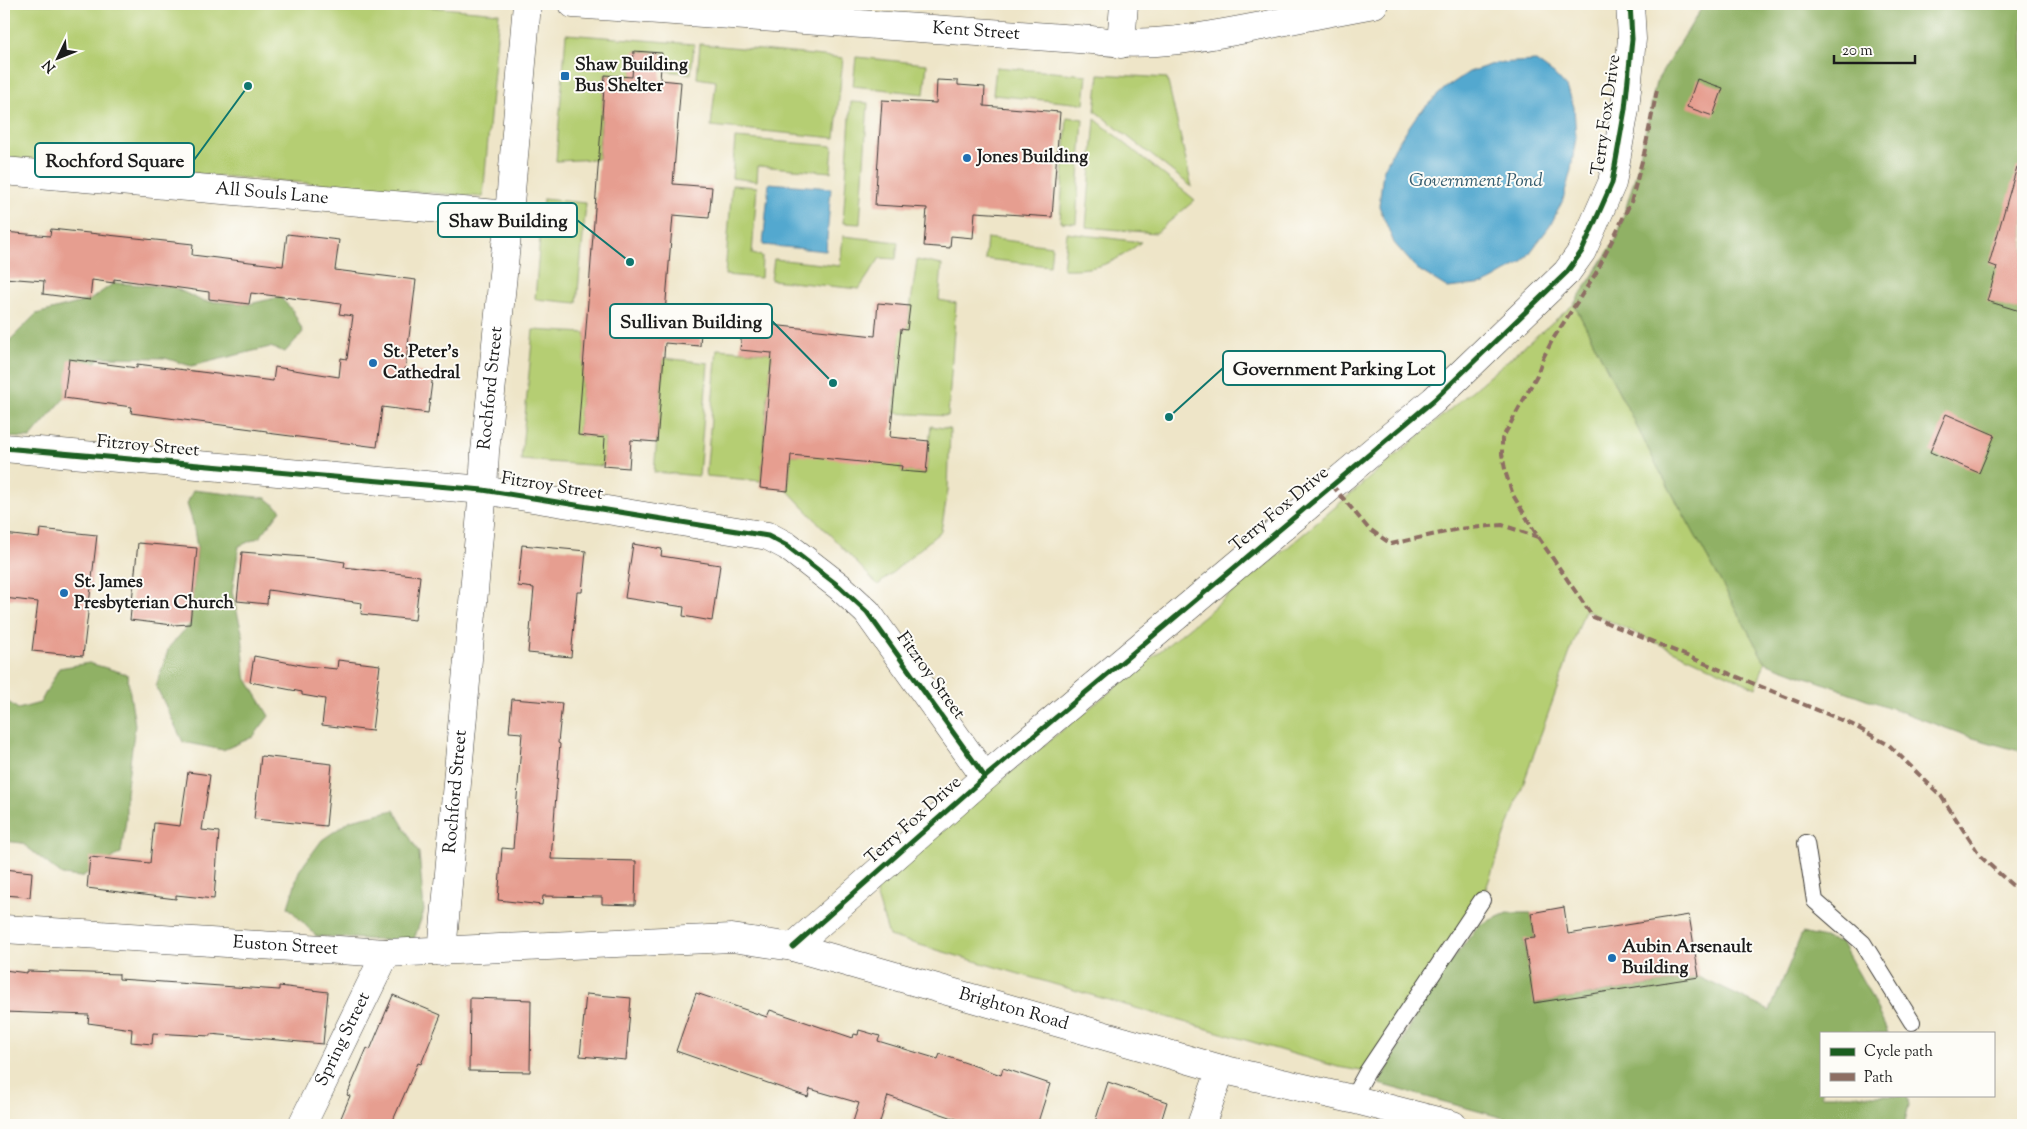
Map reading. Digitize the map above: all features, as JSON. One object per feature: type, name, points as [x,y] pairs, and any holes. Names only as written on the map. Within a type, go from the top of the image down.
[{"type":"street","name":"Rochford Street","points":[[442,952],[485,452],[509,216],[527,4]]},
{"type":"street","name":"Kent Street","points":[[573,4],[1121,44],[1162,42],[1211,36],[1374,4]]},
{"type":"street","points":[[1121,44],[1124,4]]},
{"type":"street","name":"Terry Fox Drive","points":[[793,947],[985,777],[1434,400],[1567,272],[1582,252],[1612,183],[1625,109],[1632,39],[1630,4]]},
{"type":"street","name":"All Souls Lane","points":[[4,171],[509,216]]},
{"type":"street","name":"Fitzroy Street","points":[[4,448],[483,490],[768,536],[787,546],[840,587],[867,612],[985,777]]},
{"type":"street","name":"Euston Street","points":[[4,929],[386,953],[569,946]]},
{"type":"street","name":"Brighton Road","points":[[569,946],[732,938],[793,947],[1221,1069],[1352,1099],[1453,1125]]},
{"type":"street","name":"Spring Street","points":[[302,1125],[386,953]]},
{"type":"street","points":[[1201,1125],[1221,1069]]},
{"type":"lane","points":[[1806,843],[1815,901],[1863,943],[1912,1022]]},
{"type":"lane","points":[[1352,1099],[1367,1072],[1482,900]]},
{"type":"green space","points":[[4,4],[395,4],[499,13],[483,197],[4,159]]},
{"type":"green space","points":[[1704,4],[2023,4],[2023,752],[1973,738],[1765,662],[1657,466],[1574,304],[1617,238],[1637,170],[1656,82]]},
{"type":"green space","points":[[566,34],[694,44],[691,74],[660,70],[661,53],[635,51],[632,77],[605,75],[598,159],[556,161]]},
{"type":"green space","points":[[700,44],[843,58],[835,138],[711,126],[716,81],[697,78]]},
{"type":"green space","points":[[856,57],[927,64],[924,94],[853,86]]},
{"type":"green space","points":[[996,67],[1087,75],[1084,104],[993,95]]},
{"type":"green space","points":[[1099,74],[1167,78],[1192,187],[1095,111]]},
{"type":"green space","points":[[851,102],[868,103],[860,224],[843,223]]},
{"type":"green space","points":[[1067,117],[1083,119],[1076,223],[1060,222]]},
{"type":"green space","points":[[1095,119],[1195,200],[1156,233],[1086,227]]},
{"type":"green space","points":[[735,138],[833,146],[831,172],[758,166],[757,181],[732,178]]},
{"type":"green space","points":[[732,185],[757,187],[752,254],[762,256],[761,278],[725,275]]},
{"type":"green space","points":[[543,199],[586,203],[577,303],[535,299]]},
{"type":"green space","points":[[1067,233],[1141,242],[1122,256],[1105,264],[1096,267],[1063,269]]},
{"type":"green space","points":[[843,236],[898,242],[896,259],[880,258],[859,289],[771,280],[774,259],[840,266]]},
{"type":"green space","points":[[987,238],[1052,246],[1050,266],[985,259]]},
{"type":"green space","points":[[917,260],[942,265],[939,300],[956,303],[948,416],[894,413],[900,338],[898,329],[907,330]]},
{"type":"green space","points":[[114,283],[173,287],[202,301],[249,304],[280,297],[293,311],[303,332],[285,352],[270,347],[191,366],[165,358],[100,357],[30,438],[4,437],[4,346],[36,314],[90,300]]},
{"type":"green space","points":[[1574,304],[1657,466],[1765,662],[1756,688],[1585,610],[1482,900],[1367,1072],[1338,1067],[889,936],[873,884],[1287,548]]},
{"type":"green space","points":[[533,330],[586,333],[578,435],[605,438],[603,466],[521,460]]},
{"type":"green space","points":[[717,349],[772,353],[763,453],[772,464],[762,464],[761,481],[706,476]]},
{"type":"green space","points":[[664,358],[708,363],[699,476],[654,472]]},
{"type":"green space","points":[[931,426],[950,429],[948,490],[941,531],[878,585],[788,491],[791,455],[902,456],[901,471],[926,473]]},
{"type":"green space","points":[[193,490],[266,498],[281,510],[260,537],[239,546],[232,592],[242,632],[245,676],[269,716],[253,737],[223,750],[183,742],[156,686],[169,647],[190,624],[197,548],[193,523],[187,504]]},
{"type":"green space","points":[[89,663],[127,674],[135,725],[126,793],[126,820],[121,853],[81,877],[62,875],[22,843],[4,841],[4,699],[18,709],[40,703],[59,668]]},
{"type":"green space","points":[[394,810],[419,853],[424,911],[413,942],[316,936],[288,907],[299,871],[322,840],[351,820]]},
{"type":"green space","points":[[1507,913],[1531,913],[1535,938],[1524,940],[1535,1003],[1699,977],[1770,1011],[1802,933],[1841,942],[1868,990],[1888,1032],[1820,1032],[1820,1096],[1907,1096],[1909,1105],[1904,1125],[1529,1125],[1379,1084],[1422,1004],[1479,925]]},
{"type":"water","name":"Government Pond","points":[[1536,61],[1554,74],[1568,89],[1574,107],[1576,137],[1571,170],[1563,200],[1550,226],[1523,262],[1485,284],[1448,288],[1417,269],[1394,243],[1379,206],[1383,171],[1395,147],[1417,115],[1444,89],[1469,72],[1496,63]]},
{"type":"water","points":[[769,183],[831,188],[826,251],[763,245]]},
{"type":"building","points":[[634,51],[662,53],[660,80],[681,82],[673,184],[712,187],[709,218],[673,215],[665,313],[702,316],[700,346],[665,343],[657,442],[631,440],[629,468],[603,466],[605,438],[578,435],[605,75],[632,77]]},
{"type":"building","points":[[1697,79],[1723,88],[1713,116],[1687,107]]},
{"type":"building","name":"Jones Building","points":[[937,80],[958,81],[958,85],[985,87],[984,106],[1060,112],[1052,217],[975,212],[973,238],[951,236],[950,248],[924,246],[927,208],[875,205],[882,100],[936,103]]},
{"type":"building","points":[[2017,167],[2023,168],[2023,312],[1987,301],[1997,267],[1989,264]]},
{"type":"building","points":[[51,229],[193,244],[192,255],[283,266],[287,234],[339,240],[335,270],[416,280],[405,370],[433,374],[428,413],[382,407],[377,447],[131,413],[132,407],[64,398],[69,359],[137,368],[137,364],[273,381],[275,367],[339,377],[341,358],[347,359],[353,316],[339,314],[341,304],[251,293],[249,304],[209,299],[209,292],[114,279],[114,283],[92,280],[90,300],[43,294],[44,281],[4,278],[4,232],[50,236]]},
{"type":"building","points":[[878,303],[910,306],[907,330],[901,329],[890,437],[929,441],[926,473],[901,471],[902,466],[791,455],[788,491],[760,488],[772,353],[740,350],[743,322],[875,336]]},
{"type":"building","points":[[1946,414],[1995,435],[1979,473],[1930,452]]},
{"type":"building","name":"St. James Presbyterian Church","points":[[40,529],[97,535],[83,656],[32,651],[38,602],[4,598],[4,534],[39,538]]},
{"type":"building","points":[[138,543],[197,548],[190,624],[173,625],[130,620]]},
{"type":"building","points":[[633,544],[662,549],[661,556],[720,565],[712,621],[683,616],[684,607],[625,598]]},
{"type":"building","points":[[522,545],[586,551],[582,592],[577,592],[571,657],[528,653],[534,588],[518,586]]},
{"type":"building","points":[[242,552],[317,558],[345,562],[344,567],[420,576],[415,620],[361,614],[362,603],[268,590],[267,604],[237,601]]},
{"type":"building","points":[[254,656],[306,666],[337,669],[338,660],[380,665],[372,731],[322,725],[325,699],[302,695],[302,692],[250,682]]},
{"type":"building","points":[[512,699],[562,703],[551,859],[636,861],[635,905],[602,904],[602,897],[543,896],[542,905],[498,900],[502,848],[513,849],[522,733],[509,732]]},
{"type":"building","points":[[261,756],[332,764],[326,826],[254,819]]},
{"type":"building","points":[[188,772],[210,775],[202,830],[219,832],[214,899],[176,895],[176,899],[87,888],[90,857],[150,863],[154,823],[180,826]]},
{"type":"building","points":[[4,869],[32,872],[30,897],[4,895]]},
{"type":"building","name":"Aubin Arsenault Building","points":[[1564,907],[1568,934],[1689,915],[1699,977],[1534,1003],[1524,939],[1535,938],[1531,913]]},
{"type":"building","points":[[4,970],[27,973],[27,971],[119,974],[119,979],[279,990],[279,986],[328,992],[323,1044],[210,1034],[210,1036],[153,1033],[152,1044],[131,1042],[132,1029],[88,1023],[89,1015],[4,1012]]},
{"type":"building","points":[[696,993],[767,1017],[770,1010],[853,1038],[854,1034],[858,1035],[859,1030],[880,1036],[878,1041],[938,1059],[940,1054],[1001,1075],[1003,1068],[1050,1084],[1037,1125],[974,1125],[888,1096],[879,1125],[852,1125],[859,1103],[810,1089],[808,1097],[676,1051]]},
{"type":"building","points":[[586,994],[631,998],[626,1060],[580,1056]]},
{"type":"building","points":[[393,995],[441,1015],[421,1064],[418,1063],[391,1125],[338,1125],[350,1096],[347,1095],[367,1048],[370,1050]]},
{"type":"building","points":[[470,998],[531,1000],[530,1072],[469,1071]]},
{"type":"building","points":[[1108,1082],[1167,1102],[1160,1125],[1094,1125]]},
{"type":"marked path","points":[[1657,90],[1644,154],[1631,202],[1596,273],[1553,339],[1537,375],[1502,439],[1502,454],[1513,495],[1538,537],[1593,617],[1851,724],[1889,745],[1941,796],[1981,857],[2023,895]]},
{"type":"marked path","points":[[1332,485],[1368,528],[1391,544],[1459,529],[1502,525],[1538,537]]},
{"type":"cycle path","points":[[793,947],[985,777],[1434,400],[1567,272],[1582,251],[1612,183],[1625,109],[1632,39],[1630,4]]},
{"type":"cycle path","points":[[4,448],[483,490],[768,536],[787,546],[840,587],[867,612],[985,777]]},
{"type":"place","name":"Shaw Building Bus Shelter","points":[[565,76]]},
{"type":"place","name":"Rochford Square","points":[[248,86]]},
{"type":"place","name":"Jones Building","points":[[967,158]]},
{"type":"place","name":"Shaw Building","points":[[630,262]]},
{"type":"place","name":"St. Peter's Cathedral","points":[[373,363]]},
{"type":"place","name":"Sullivan Building","points":[[833,383]]},
{"type":"place","name":"Government Parking Lot","points":[[1169,417]]},
{"type":"place","name":"St. James Presbyterian Church","points":[[64,593]]},
{"type":"place","name":"Aubin Arsenault Building","points":[[1612,958]]}]
